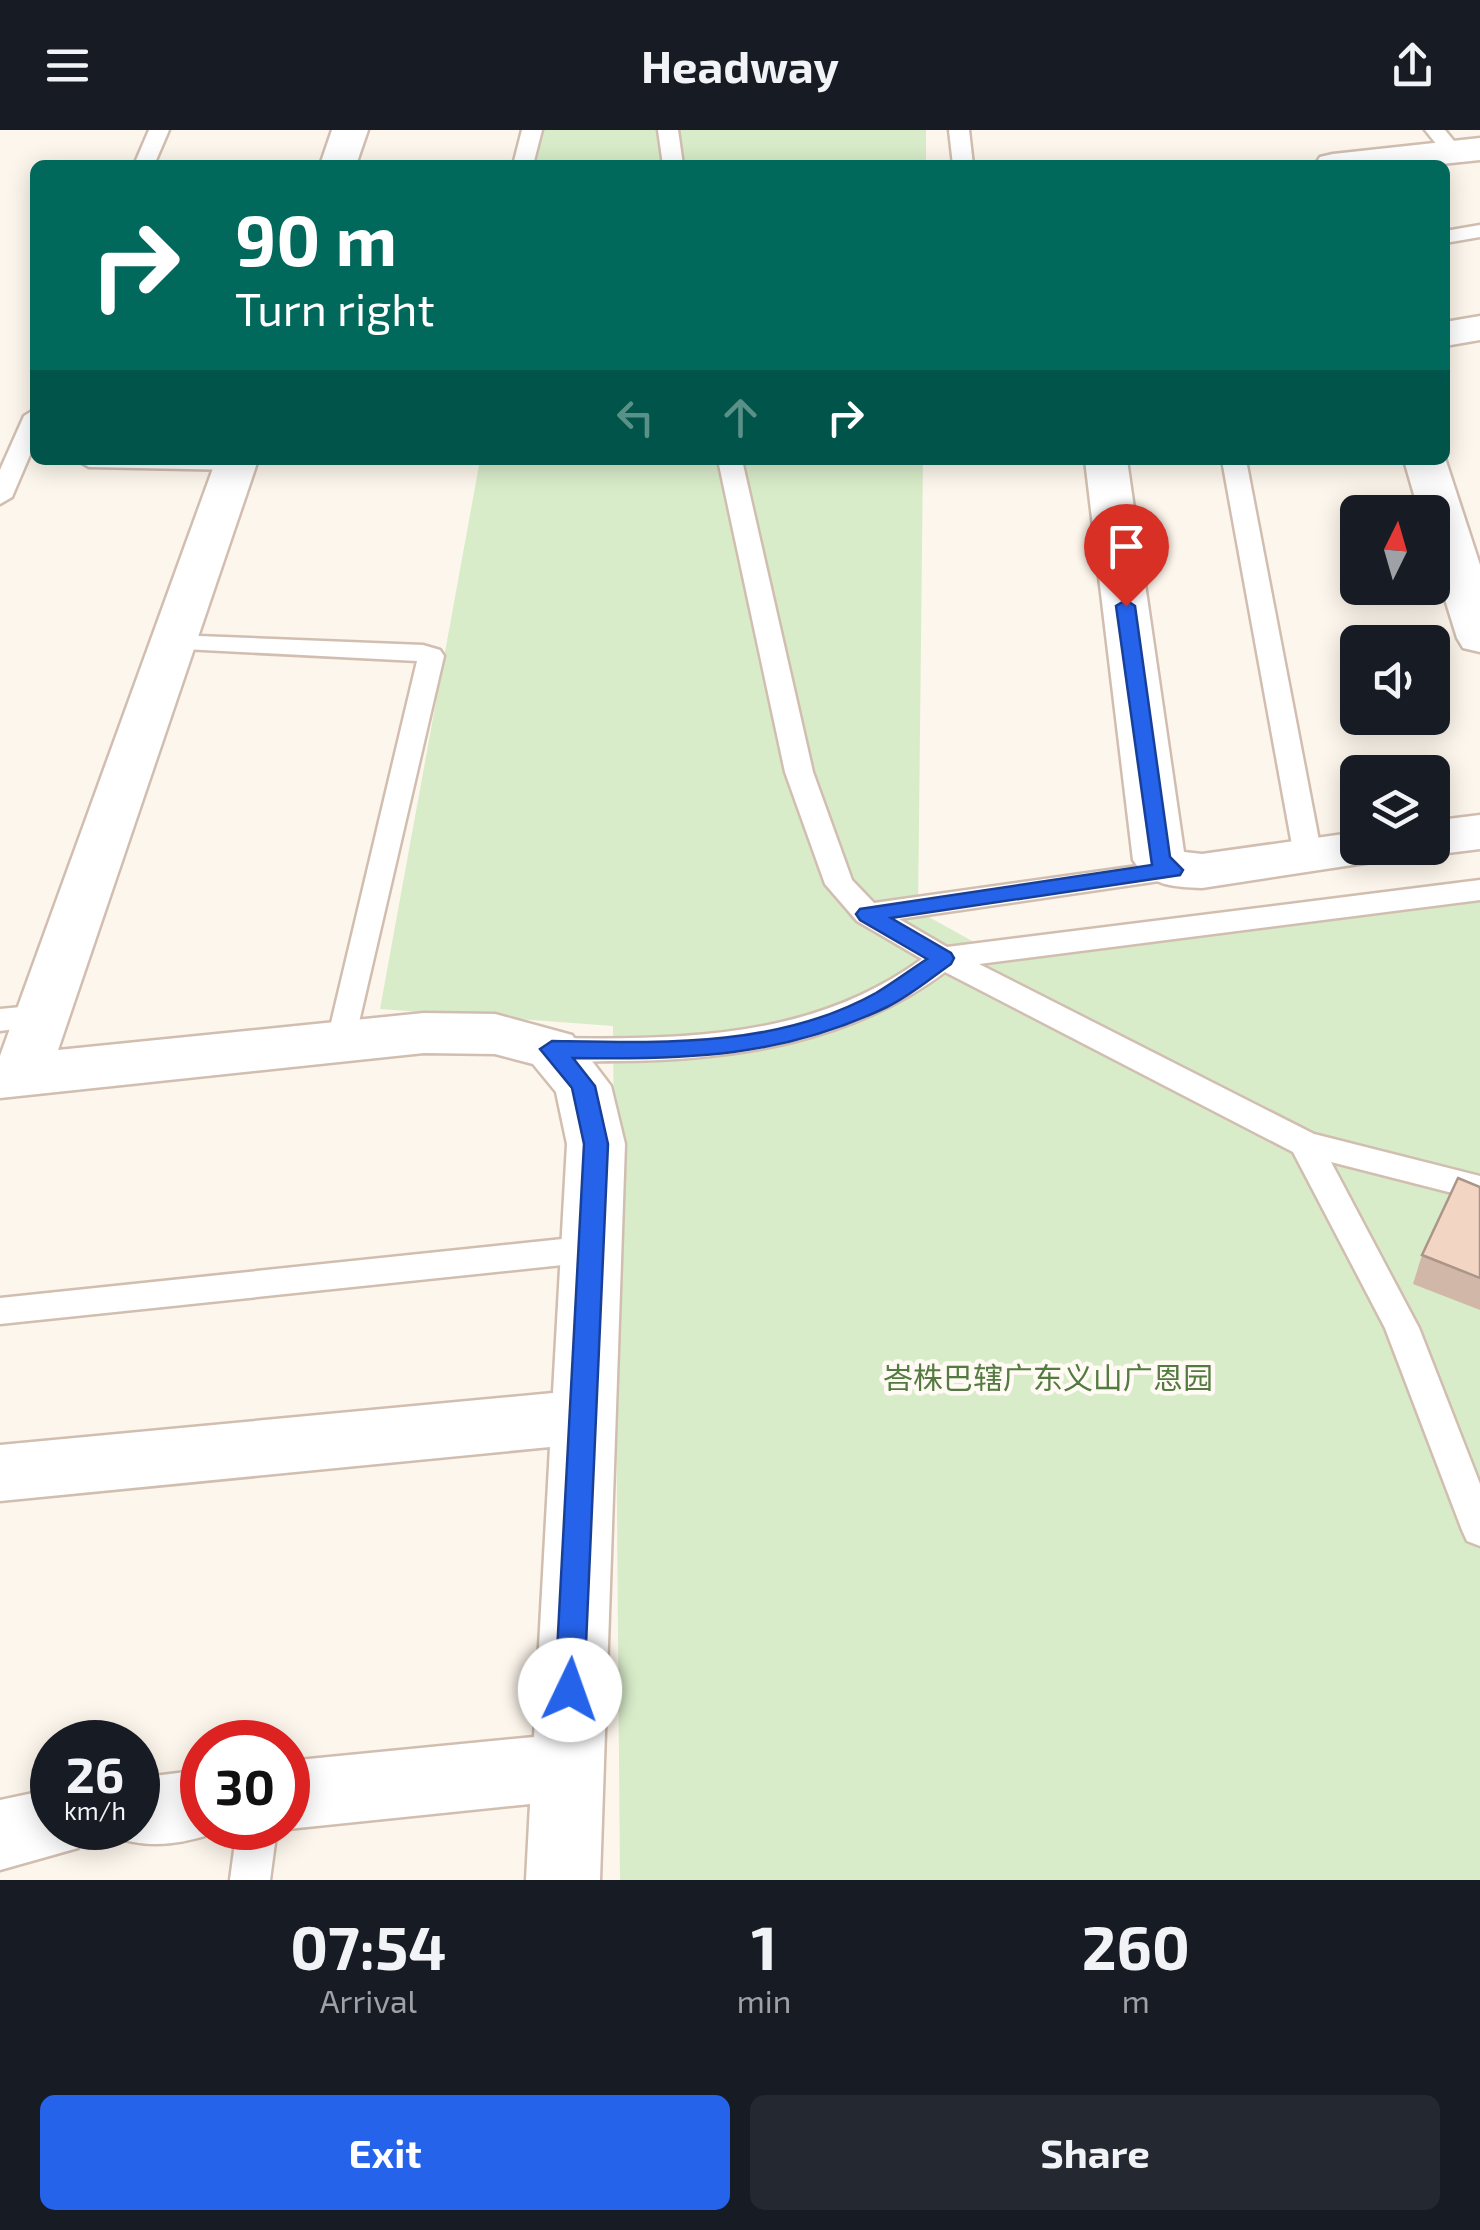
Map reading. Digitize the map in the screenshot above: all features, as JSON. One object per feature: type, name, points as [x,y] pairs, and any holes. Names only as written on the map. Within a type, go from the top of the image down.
[{"type":"street","points":[[340,160],[350,130]]},
{"type":"street","points":[[1363,160],[1456,144]]},
{"type":"street","points":[[1450,333],[1480,328]]},
{"type":"street","points":[[235,465],[173,643],[21,1018],[11,1075],[424,1033],[495,1034],[552,1049],[583,1086],[596,1144],[563,1880]]},
{"type":"street","points":[[1107,465],[1159,860],[1173,870],[1202,871],[1340,852]]},
{"type":"street","points":[[1426,465],[1473,586],[1480,638]]},
{"type":"street","points":[[1450,836],[1480,832]]},
{"type":"street","points":[[0,1473],[583,1417]]},
{"type":"street","points":[[310,1792],[566,1767]]},
{"type":"street","points":[[0,1835],[30,1829]]},
{"type":"lane","points":[[146,160],[160,130]]},
{"type":"lane","points":[[524,160],[532,130]]},
{"type":"lane","points":[[668,130],[671,160]]},
{"type":"lane","points":[[958,130],[963,160]]},
{"type":"lane","points":[[1450,236],[1480,232]]},
{"type":"lane","points":[[0,497],[26,459]]},
{"type":"lane","points":[[731,465],[799,772],[838,884],[867,914],[943,958],[1305,1144],[1480,1188]]},
{"type":"lane","points":[[1235,465],[1308,856]]},
{"type":"lane","points":[[173,643],[423,652],[431,656],[342,1040]]},
{"type":"lane","points":[[867,914],[1173,870]]},
{"type":"lane","points":[[552,1049],[663,1051],[735,1046],[790,1034],[882,1000],[943,958],[1480,890]]},
{"type":"lane","points":[[1305,1144],[1402,1328],[1480,1530]]},
{"type":"lane","points":[[0,1311],[591,1248]]},
{"type":"lane","points":[[250,1880],[254,1850]]},
{"type":"green space","points":[[541,130],[926,130],[926,160],[535,160]]},
{"type":"green space","name":"峇株巴辖广东义山广恩园","points":[[479,465],[923,465],[918,911],[983,947],[1480,884],[1480,1880],[620,1880],[613,1026],[380,1009]]},
{"type":"building","points":[[1458,1178],[1480,1187],[1480,1278],[1422,1255]]},
{"type":"route","points":[[570,1690],[596,1144],[583,1086],[552,1049],[663,1051],[735,1046],[808,1030],[882,1000],[943,958],[867,914],[1173,870],[1159,860],[1126,606]]}]
